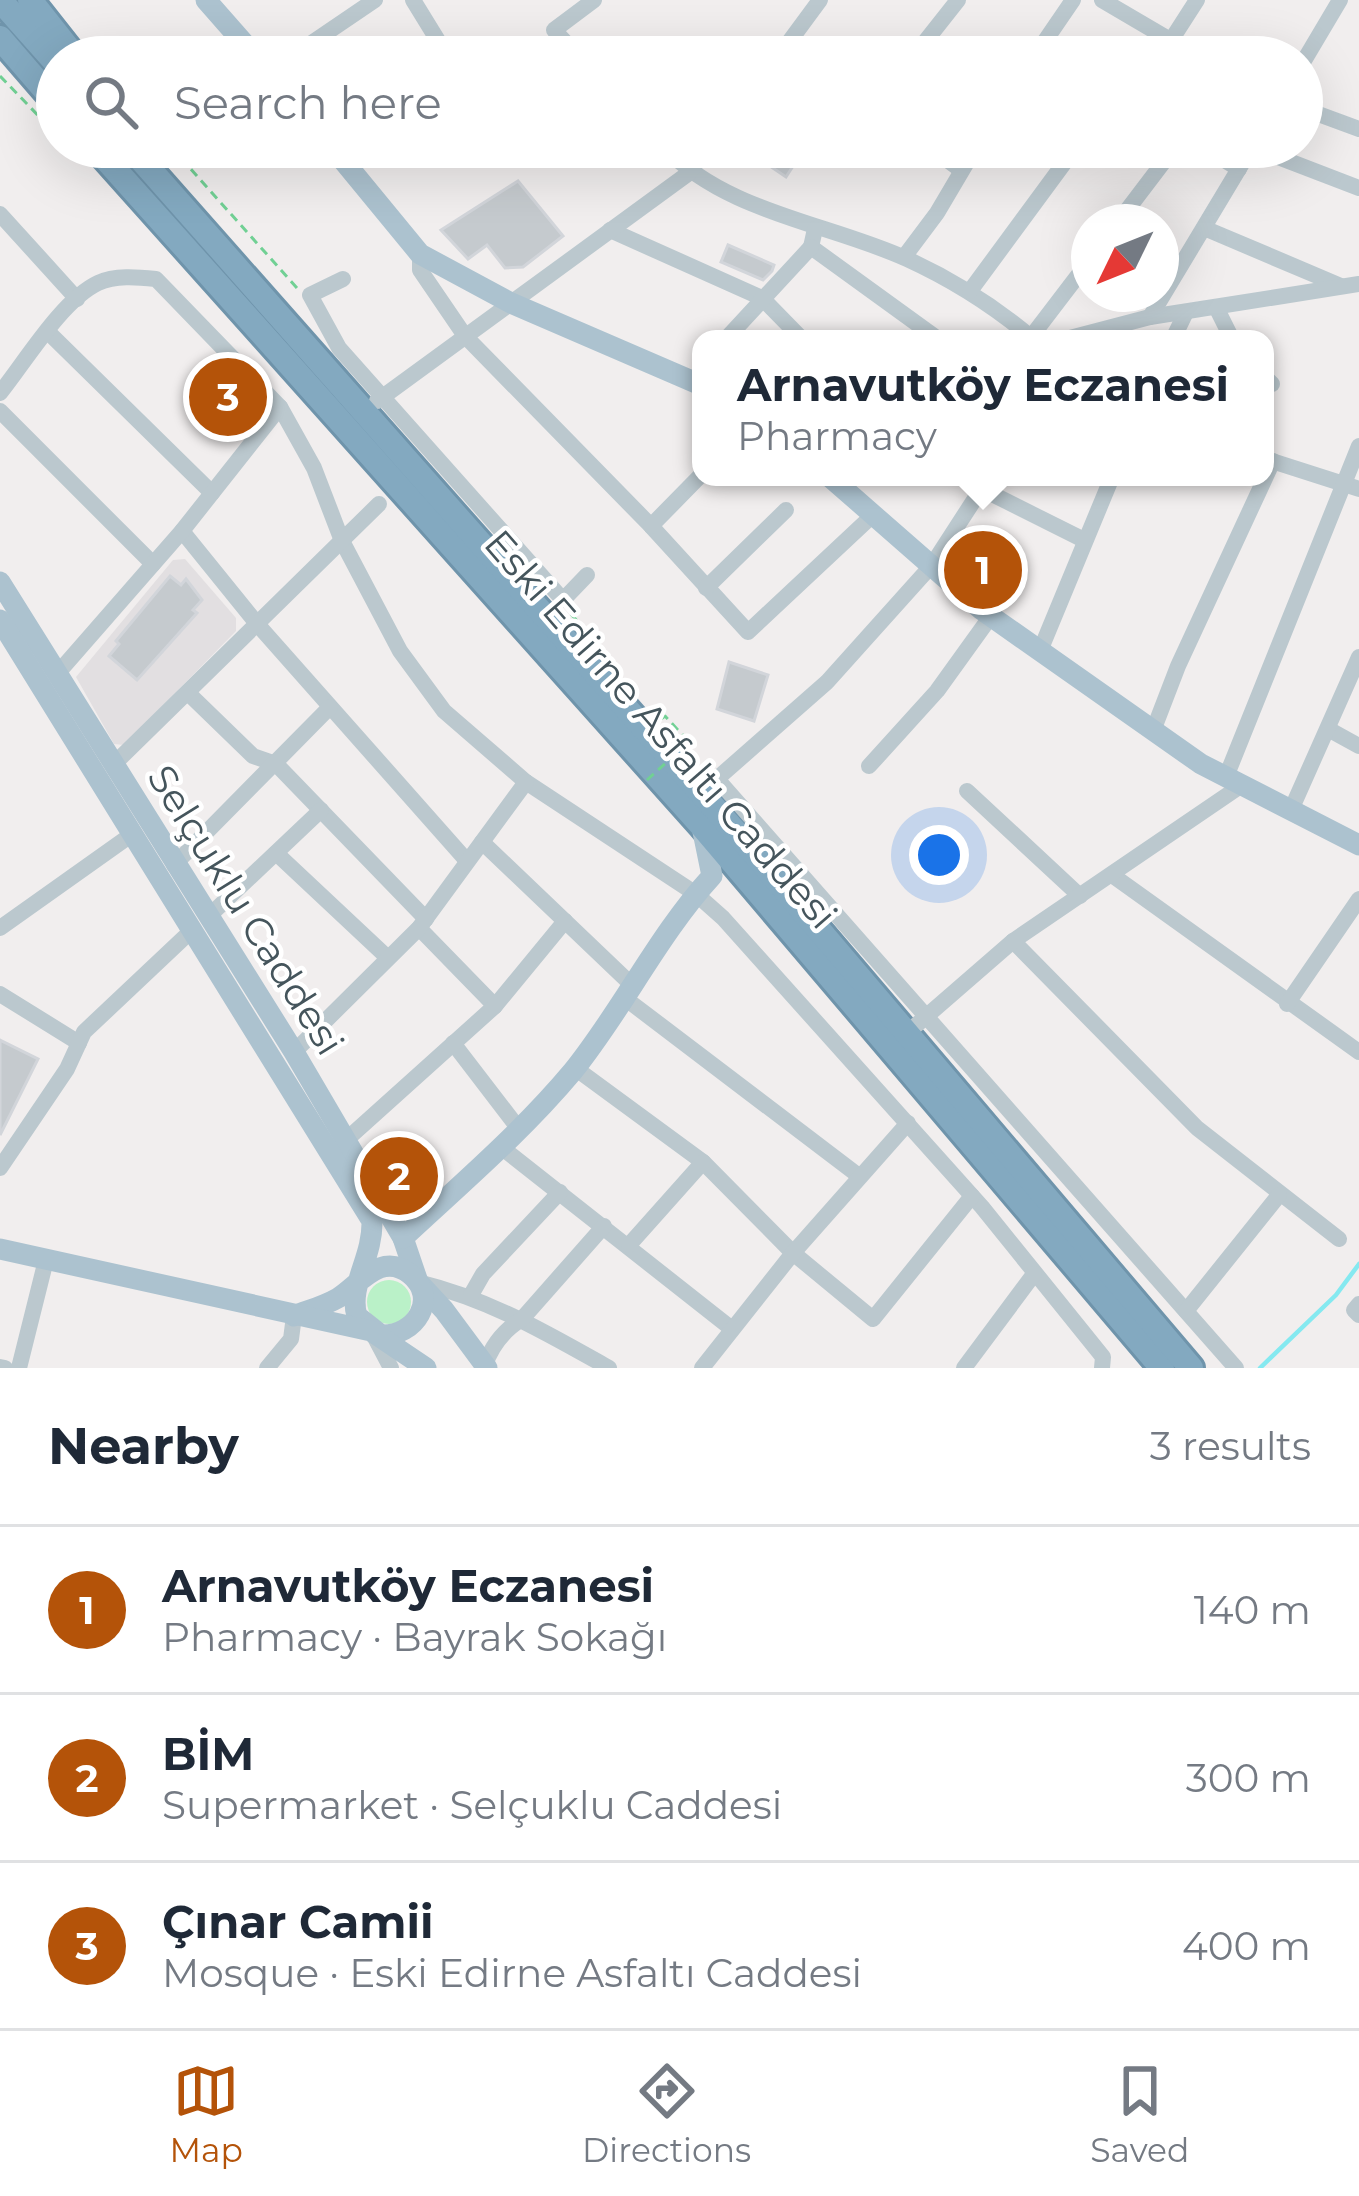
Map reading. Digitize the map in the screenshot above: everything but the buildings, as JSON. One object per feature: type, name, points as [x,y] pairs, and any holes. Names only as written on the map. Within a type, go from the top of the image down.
[{"type":"highway","points":[[0,0],[36,40]]},
{"type":"highway","points":[[30,0],[58,36]]},
{"type":"highway","points":[[0,38],[36,80]]},
{"type":"highway","points":[[0,60],[36,100]]},
{"type":"highway","points":[[103,168],[142,200]]},
{"type":"highway","name":"Eski Edirne Asfaltı Caddesi","points":[[114,168],[702,826],[1162,1368]]},
{"type":"highway","name":"Eski Edirne Asfaltı Caddesi","points":[[148,168],[373,405],[709,786],[906,1034],[1192,1368]]},
{"type":"highway","points":[[159,168],[186,211]]},
{"type":"main road","points":[[206,0],[238,36]]},
{"type":"main road","points":[[349,168],[420,254],[511,303],[692,376]]},
{"type":"main road","points":[[840,486],[992,616],[1154,731],[1234,781],[1359,845]]},
{"type":"main road","name":"Selçuklu Caddesi","points":[[0,582],[130,835],[294,1052],[403,1238],[418,1282],[486,1366]]},
{"type":"main road","name":"Selçuklu Caddesi","points":[[0,620],[112,765],[372,1222],[373,1244],[354,1305],[371,1331]]},
{"type":"main road","points":[[702,826],[712,876]]},
{"type":"main road","points":[[403,1238],[519,1130],[575,1068],[712,876]]},
{"type":"main road","points":[[712,876],[752,886]]},
{"type":"main road","points":[[0,1250],[294,1316],[392,1336],[410,1328],[423,1308],[418,1282],[390,1266],[367,1273],[326,1304],[294,1316]]},
{"type":"main road","points":[[371,1331],[426,1368]]},
{"type":"street","points":[[316,36],[354,5],[375,0]]},
{"type":"street","points":[[413,0],[435,36]]},
{"type":"street","points":[[559,36],[554,31],[594,0]]},
{"type":"street","points":[[930,36],[958,0]]},
{"type":"street","points":[[1048,36],[1073,0]]},
{"type":"street","points":[[1102,0],[1160,36]]},
{"type":"street","points":[[1174,36],[1196,0]]},
{"type":"street","points":[[1319,36],[1340,0]]},
{"type":"street","points":[[793,36],[817,1]]},
{"type":"street","points":[[1323,116],[1359,129]]},
{"type":"street","points":[[684,168],[813,238],[927,330]]},
{"type":"street","points":[[373,405],[691,168]]},
{"type":"street","points":[[904,257],[937,213],[958,168]]},
{"type":"street","points":[[970,291],[1061,168]]},
{"type":"street","points":[[1132,204],[1159,168]]},
{"type":"street","points":[[1307,168],[1359,188]]},
{"type":"street","points":[[1150,317],[1239,169]]},
{"type":"street","points":[[0,215],[76,299]]},
{"type":"street","points":[[1204,228],[1351,285]]},
{"type":"street","points":[[610,230],[762,298],[793,330]]},
{"type":"street","points":[[813,238],[904,257],[970,291],[1021,330]]},
{"type":"street","points":[[734,330],[813,238]]},
{"type":"street","points":[[420,254],[420,270],[465,336],[748,632],[873,515]]},
{"type":"street","points":[[0,393],[76,299],[99,282],[128,276],[156,279],[280,407],[400,651],[444,711],[526,782],[696,894],[756,952],[972,1196],[1103,1357],[1102,1368]]},
{"type":"street","name":"Eski Edirne Asfaltı Caddesi","points":[[343,278],[310,295],[373,405],[563,600],[586,574]]},
{"type":"street","points":[[1038,330],[1071,285]]},
{"type":"street","points":[[1100,330],[1150,317],[1351,285]]},
{"type":"street","points":[[1216,307],[1228,330]]},
{"type":"street","points":[[1177,330],[1186,312]]},
{"type":"street","points":[[48,332],[212,494]]},
{"type":"street","points":[[49,681],[182,531],[280,407]]},
{"type":"street","points":[[0,412],[153,564]]},
{"type":"street","points":[[906,1034],[1013,941],[1112,875],[1234,781],[1352,487],[1359,446]]},
{"type":"street","points":[[1274,462],[1352,487]]},
{"type":"street","points":[[651,526],[692,484]]},
{"type":"street","points":[[709,786],[826,682],[932,566],[984,486]]},
{"type":"street","points":[[991,486],[1084,540]]},
{"type":"street","points":[[1040,651],[1108,486]]},
{"type":"street","points":[[1154,731],[1258,486]]},
{"type":"street","points":[[112,765],[379,504]]},
{"type":"street","points":[[706,588],[786,511]]},
{"type":"street","points":[[182,531],[258,625],[467,861]]},
{"type":"street","points":[[869,766],[937,691],[992,616]]},
{"type":"street","points":[[1291,811],[1359,657]]},
{"type":"street","points":[[188,693],[253,756],[276,764],[495,1006]]},
{"type":"street","points":[[173,865],[330,707]]},
{"type":"street","points":[[1328,729],[1359,746]]},
{"type":"street","points":[[294,1052],[423,924],[526,782]]},
{"type":"street","name":"Eski Edirne Asfaltı Caddesi","points":[[709,786],[929,1015],[1236,1368]]},
{"type":"street","points":[[967,791],[1080,896]]},
{"type":"street","points":[[0,1168],[67,1069],[84,1032],[321,810]]},
{"type":"street","points":[[0,928],[130,835]]},
{"type":"street","points":[[482,842],[565,921],[630,993],[859,1176]]},
{"type":"street","points":[[276,853],[388,958]]},
{"type":"street","points":[[1112,875],[1359,1052]]},
{"type":"street","points":[[1287,1004],[1359,899]]},
{"type":"street","points":[[346,1140],[495,1006],[565,921]]},
{"type":"street","points":[[1013,941],[1197,1128],[1339,1239]]},
{"type":"street","points":[[0,994],[79,1043]]},
{"type":"street","points":[[453,1043],[519,1130]]},
{"type":"street","points":[[575,1068],[703,1162],[794,1253],[873,1319],[972,1196]]},
{"type":"street","points":[[702,1368],[908,1123]]},
{"type":"street","points":[[501,1147],[732,1329]]},
{"type":"street","points":[[628,1245],[703,1162]]},
{"type":"street","points":[[470,1295],[483,1274],[560,1192]]},
{"type":"street","points":[[1186,1311],[1279,1195]]},
{"type":"street","points":[[486,1366],[490,1351],[509,1327],[522,1319],[604,1226]]},
{"type":"street","points":[[20,1368],[46,1260]]},
{"type":"street","points":[[964,1368],[1034,1274]]},
{"type":"street","points":[[418,1282],[470,1295],[609,1368]]},
{"type":"street","points":[[1359,1304],[1354,1310],[1359,1315]]},
{"type":"street","points":[[267,1368],[291,1340],[294,1316]]},
{"type":"street","points":[[371,1331],[391,1368]]},
{"type":"path","points":[[0,76],[36,113]]},
{"type":"path","points":[[646,780],[688,742],[664,716],[658,722]]},
{"type":"shaded area","points":[[185,559],[236,618],[236,631],[124,745],[114,744],[76,677],[173,560]]},
{"type":"green space","points":[[389,1280],[404,1287],[411,1302],[404,1317],[389,1324],[374,1317],[367,1302],[374,1287]]},
{"type":"waterway","points":[[1260,1368],[1336,1295],[1359,1264]]},
{"type":"place","name":"Çınar Camii","points":[[228,397]]},
{"type":"place","name":"Arnavutköy Eczanesi","points":[[983,570]]},
{"type":"place","name":"BİM","points":[[399,1176]]}]
